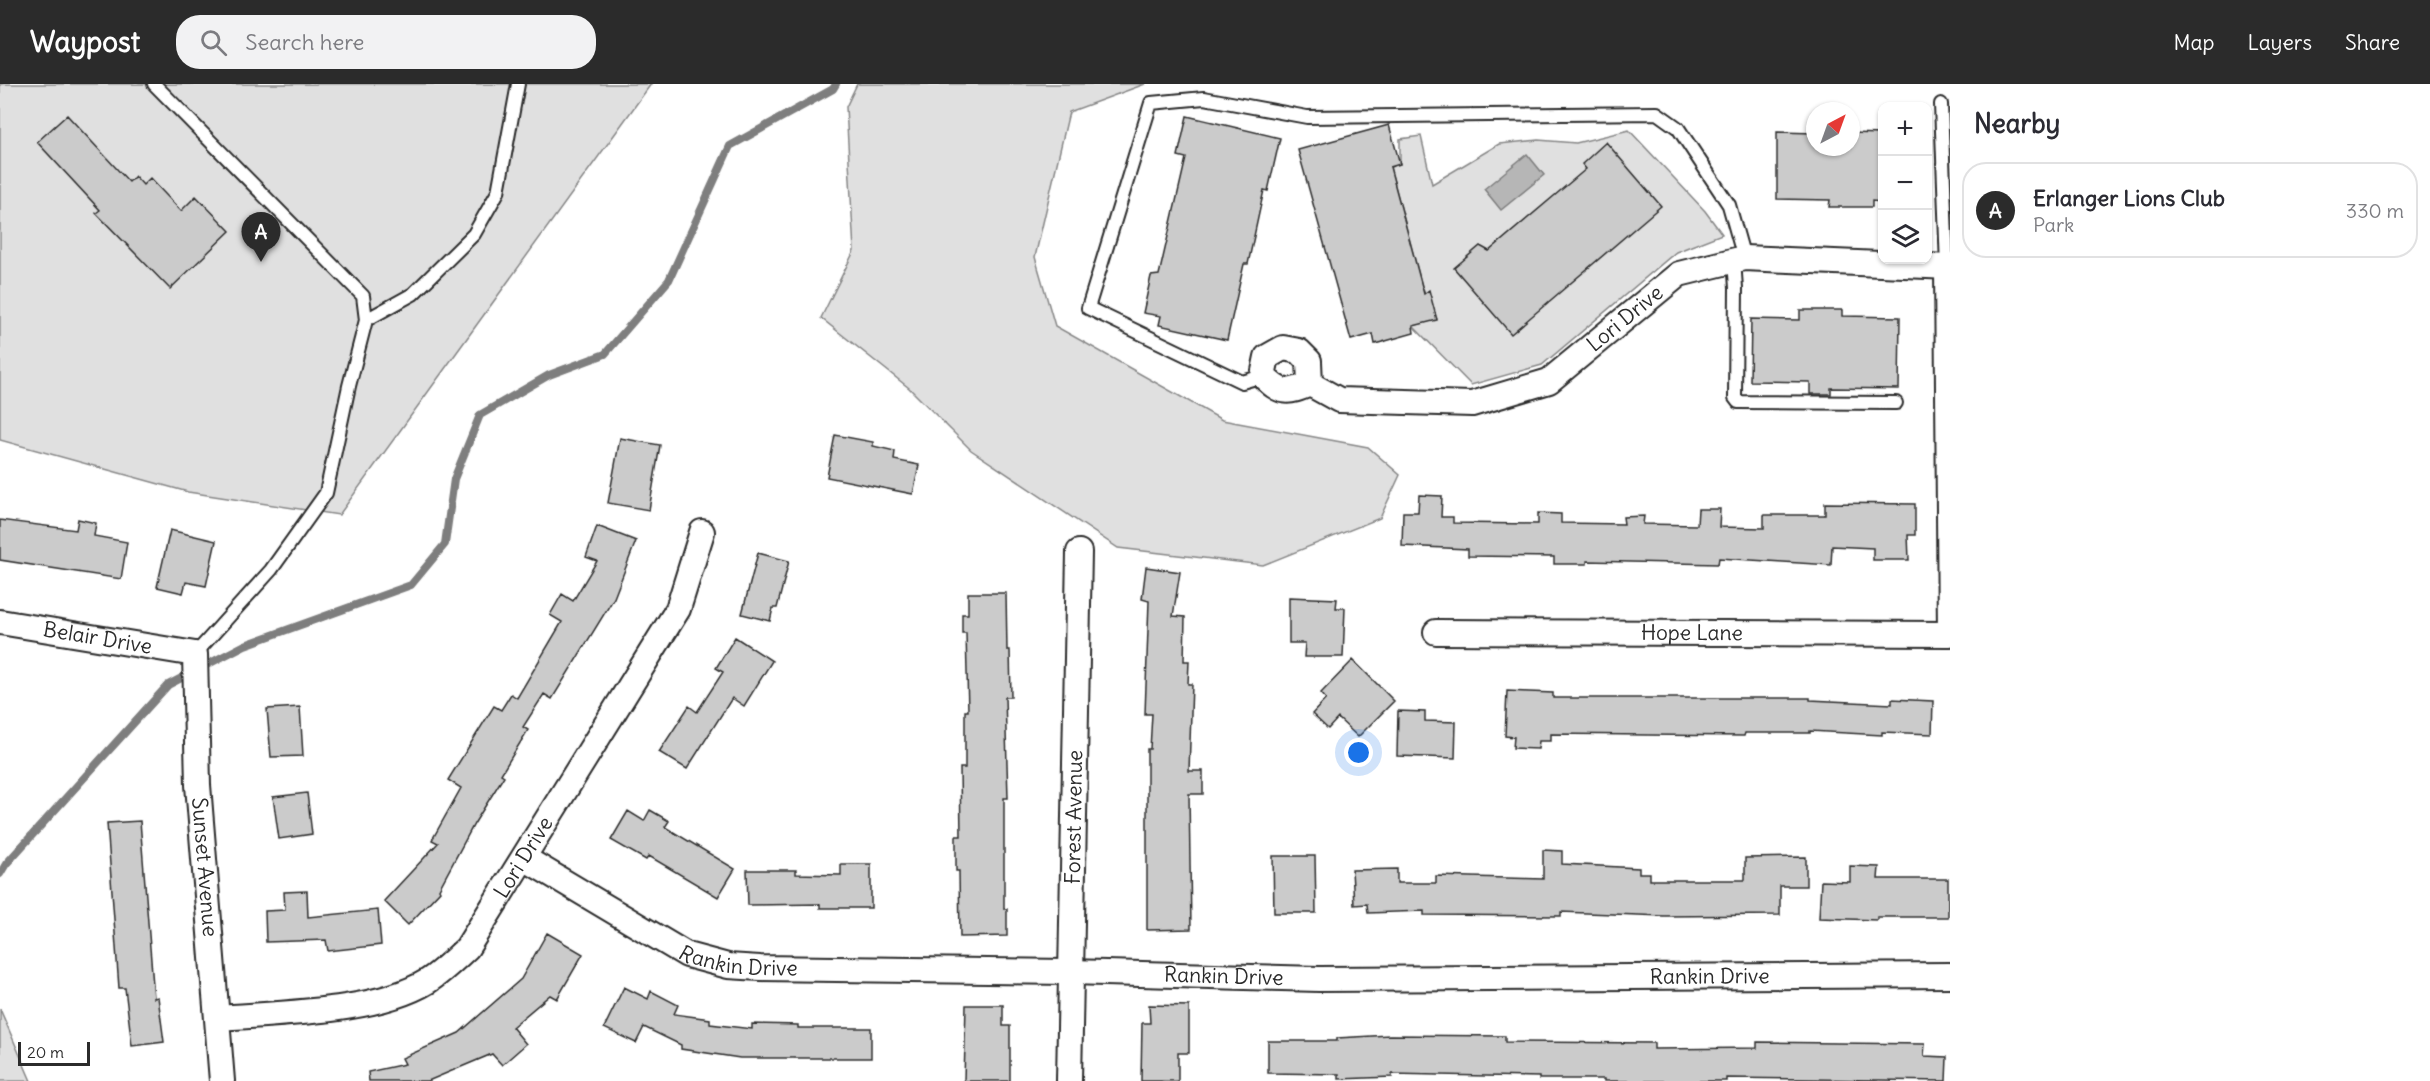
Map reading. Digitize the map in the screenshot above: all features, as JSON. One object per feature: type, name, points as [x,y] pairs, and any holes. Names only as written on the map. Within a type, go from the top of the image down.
[{"type":"street","name":"Lori Drive","points":[[1310,384],[1339,400],[1472,404],[1549,381],[1679,274],[1739,259],[1948,267]]},
{"type":"street","points":[[1948,267],[1950,634]]},
{"type":"street","points":[[1283,348],[1299,351],[1309,360],[1310,384],[1292,392],[1276,389],[1263,376],[1267,357],[1283,348]]},
{"type":"street","name":"Lori Drive","points":[[219,1018],[361,1005],[404,993],[448,967],[467,948],[678,609],[702,532]]},
{"type":"street","name":"Forest Avenue","points":[[1069,1081],[1079,552]]},
{"type":"street","name":"Belair Drive","points":[[0,622],[195,654]]},
{"type":"street","name":"Hope Lane","points":[[1436,632],[1950,634]]},
{"type":"street","name":"Sunset Avenue","points":[[195,654],[198,785],[219,1018],[222,1081]]},
{"type":"street","name":"Rankin Drive","points":[[524,858],[687,955],[728,966],[1319,979],[1950,975]]},
{"type":"lane","points":[[154,84],[363,296],[366,320],[326,493],[271,570],[195,654]]},
{"type":"lane","points":[[366,320],[413,294],[474,234],[498,192],[518,84]]},
{"type":"lane","points":[[1263,376],[1242,382],[1088,308],[1151,103],[1204,98],[1307,117],[1657,112],[1678,128],[1729,205],[1739,259],[1736,288],[1735,398],[1738,402],[1896,403]]},
{"type":"lane","points":[[1941,104],[1948,267]]},
{"type":"shaded area","points":[[0,84],[651,84],[339,515],[188,492],[0,440]]},
{"type":"shaded area","points":[[857,84],[1145,84],[1069,112],[1035,257],[1055,326],[1222,420],[1368,447],[1400,475],[1380,518],[1263,565],[1118,548],[971,450],[909,388],[821,318],[854,251],[846,107]]},
{"type":"shaded area","points":[[1629,130],[1705,211],[1722,234],[1676,252],[1542,365],[1471,385],[1413,326],[1437,319],[1422,286],[1390,167],[1400,164],[1400,139],[1421,136],[1432,184],[1499,144],[1538,140],[1576,143]]},
{"type":"shaded area","points":[[1527,154],[1544,175],[1501,210],[1484,189]]},
{"type":"shaded area","points":[[0,1009],[31,1081],[0,1081]]},
{"type":"building","points":[[67,115],[129,182],[135,176],[143,185],[150,178],[181,211],[196,196],[230,231],[170,289],[96,213],[100,210],[37,142]]},
{"type":"building","points":[[1187,116],[1280,138],[1268,191],[1264,190],[1248,264],[1244,264],[1227,340],[1159,325],[1161,316],[1143,313],[1151,276],[1159,275],[1186,158],[1178,156]]},
{"type":"building","points":[[1389,125],[1400,164],[1390,167],[1424,294],[1429,290],[1437,320],[1413,326],[1414,333],[1375,344],[1373,334],[1351,340],[1298,150]]},
{"type":"building","points":[[1777,132],[1806,133],[1806,156],[1860,156],[1860,133],[1878,134],[1878,202],[1872,201],[1872,207],[1829,207],[1830,200],[1777,199]]},
{"type":"building","points":[[1606,142],[1661,206],[1511,334],[1454,268],[1480,246],[1489,251],[1586,169],[1582,164]]},
{"type":"building","points":[[1800,310],[1842,310],[1842,316],[1900,317],[1899,389],[1831,388],[1831,394],[1810,394],[1810,382],[1750,381],[1751,319],[1800,320]]},
{"type":"building","points":[[835,435],[873,442],[873,446],[895,451],[894,460],[919,465],[913,494],[827,477]]},
{"type":"building","points":[[620,438],[660,445],[649,510],[608,503]]},
{"type":"building","points":[[1419,495],[1442,496],[1441,517],[1453,517],[1453,523],[1538,524],[1538,513],[1561,514],[1561,523],[1624,524],[1623,517],[1644,516],[1643,524],[1697,525],[1698,509],[1720,509],[1719,527],[1764,528],[1764,515],[1825,515],[1825,503],[1915,504],[1915,535],[1908,535],[1909,560],[1873,560],[1873,548],[1832,546],[1831,565],[1719,558],[1718,564],[1587,561],[1587,564],[1554,564],[1554,557],[1468,556],[1468,549],[1402,546],[1403,512],[1418,512]]},
{"type":"building","points":[[78,519],[96,523],[94,536],[127,542],[121,579],[0,560],[0,520],[76,530]]},
{"type":"building","points":[[597,526],[636,541],[614,598],[552,699],[544,694],[523,727],[528,730],[501,774],[504,776],[474,824],[440,891],[408,925],[384,901],[438,843],[432,840],[461,788],[448,780],[494,706],[501,710],[511,694],[517,698],[562,622],[550,615],[562,594],[573,601],[597,561],[586,557]]},
{"type":"building","points":[[170,530],[216,541],[206,586],[186,582],[183,593],[157,587]]},
{"type":"building","points":[[758,553],[789,561],[777,608],[773,608],[770,621],[742,614]]},
{"type":"building","points":[[1146,567],[1180,572],[1173,616],[1185,617],[1184,661],[1189,661],[1188,684],[1192,684],[1189,771],[1203,771],[1203,794],[1189,794],[1191,929],[1147,930],[1147,749],[1150,749],[1152,714],[1145,714],[1149,601],[1142,599]]},
{"type":"building","points":[[968,593],[1006,593],[1011,697],[1005,697],[1008,798],[1004,798],[1004,909],[1007,909],[1007,936],[960,937],[956,836],[961,836],[960,768],[965,768],[965,711],[968,711],[966,633],[962,633],[962,614],[968,614]]},
{"type":"building","points":[[1289,597],[1337,599],[1336,608],[1345,608],[1343,657],[1304,657],[1305,643],[1289,643]]},
{"type":"building","points":[[735,637],[772,661],[744,706],[732,698],[687,769],[659,752],[689,706],[697,712],[723,672],[716,668]]},
{"type":"building","points":[[1353,660],[1394,701],[1358,737],[1338,718],[1328,729],[1312,714],[1326,699],[1321,693]]},
{"type":"building","points":[[1507,691],[1553,693],[1553,698],[1810,698],[1810,700],[1892,704],[1892,699],[1933,701],[1932,734],[1882,732],[1882,735],[1810,731],[1810,733],[1745,733],[1744,736],[1551,734],[1551,741],[1539,741],[1538,749],[1513,748],[1514,737],[1505,736]]},
{"type":"building","points":[[300,707],[303,756],[271,757],[267,709]]},
{"type":"building","points":[[1398,711],[1425,712],[1425,721],[1456,722],[1455,758],[1397,756]]},
{"type":"building","points":[[307,793],[312,834],[279,839],[273,797]]},
{"type":"building","points":[[650,810],[669,821],[665,827],[735,869],[718,897],[649,856],[646,860],[611,840],[628,811],[644,821]]},
{"type":"building","points":[[140,821],[154,998],[158,997],[164,1042],[132,1046],[125,988],[119,988],[107,823]]},
{"type":"building","points":[[1543,850],[1562,851],[1562,864],[1639,868],[1639,873],[1650,873],[1650,880],[1745,880],[1745,858],[1806,857],[1806,886],[1780,886],[1780,915],[1664,916],[1561,912],[1561,916],[1424,915],[1424,911],[1368,913],[1367,904],[1354,905],[1352,870],[1397,869],[1397,883],[1436,883],[1436,876],[1543,879]]},
{"type":"building","points":[[1273,856],[1315,856],[1316,913],[1274,913]]},
{"type":"building","points":[[841,864],[871,864],[871,908],[820,908],[820,904],[748,905],[747,870],[796,870],[796,874],[841,875]]},
{"type":"building","points":[[1850,866],[1879,867],[1878,879],[1948,879],[1948,917],[1877,917],[1877,920],[1819,918],[1821,881],[1850,882]]},
{"type":"building","points":[[307,891],[308,917],[378,910],[381,945],[328,951],[326,940],[266,942],[265,911],[285,910],[284,892]]},
{"type":"building","points":[[547,933],[583,954],[557,999],[550,995],[512,1027],[526,1044],[502,1065],[492,1054],[428,1081],[369,1081],[368,1072],[405,1064],[402,1058],[459,1033],[521,979]]},
{"type":"building","points":[[624,987],[648,999],[651,991],[678,1005],[674,1014],[710,1019],[710,1024],[752,1029],[752,1024],[798,1025],[798,1028],[871,1028],[871,1058],[740,1058],[681,1049],[681,1045],[644,1027],[636,1043],[604,1028]]},
{"type":"building","points":[[966,1005],[1003,1005],[1003,1026],[1010,1026],[1010,1081],[964,1081]]},
{"type":"building","points":[[1149,1005],[1189,1006],[1189,1053],[1178,1053],[1178,1081],[1141,1081],[1142,1023],[1150,1023]]},
{"type":"building","points":[[1390,1035],[1505,1036],[1505,1042],[1654,1043],[1654,1049],[1757,1048],[1757,1042],[1925,1044],[1924,1056],[1947,1057],[1946,1081],[1726,1078],[1726,1081],[1604,1081],[1604,1079],[1392,1074],[1392,1077],[1339,1079],[1339,1074],[1268,1073],[1268,1041],[1337,1041],[1337,1038]]},
{"type":"waterway","points":[[0,874],[6,864],[168,685],[245,645],[411,585],[445,544],[454,479],[480,415],[549,375],[605,354],[669,280],[730,146],[833,89],[836,84]]},
{"type":"place","name":"Erlanger Lions Club","points":[[261,262]]}]
